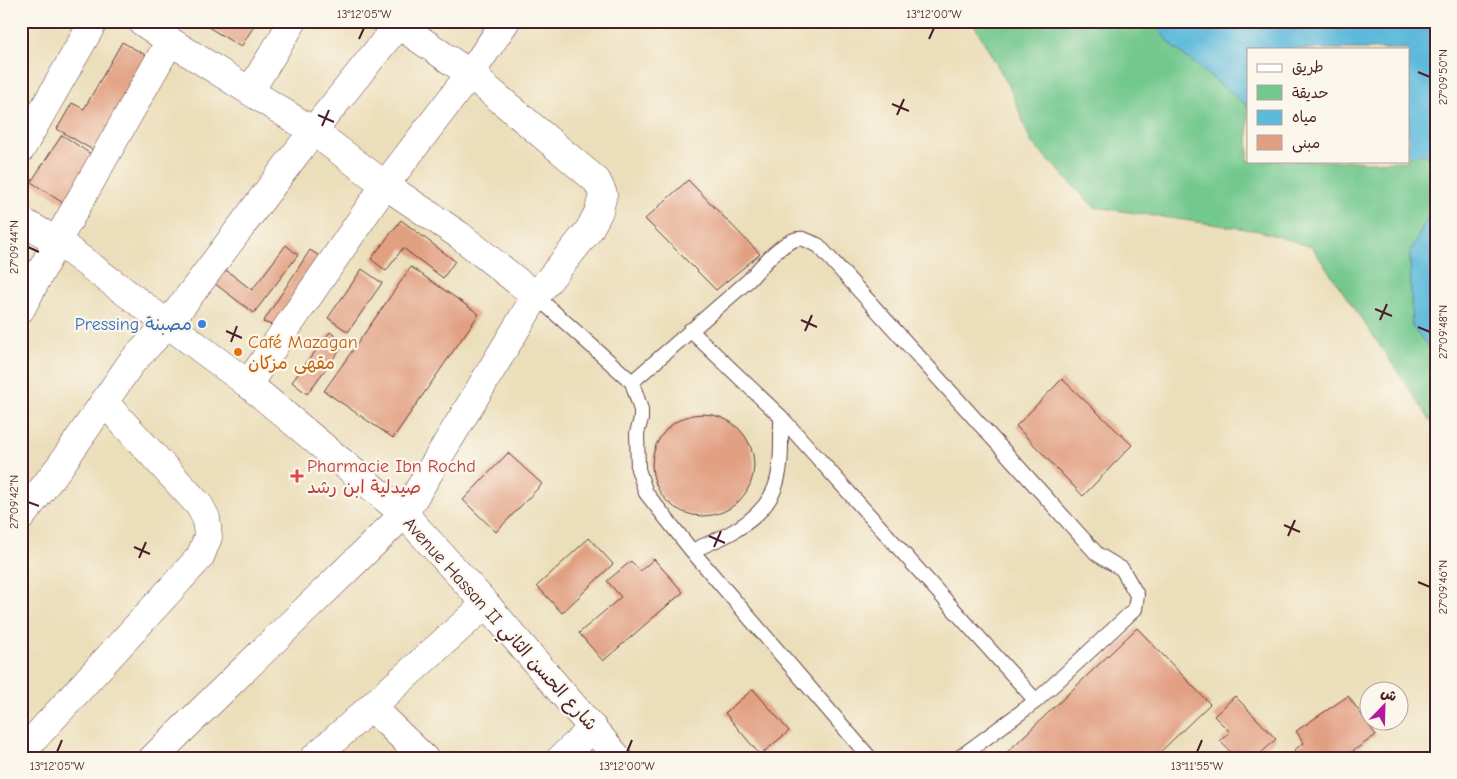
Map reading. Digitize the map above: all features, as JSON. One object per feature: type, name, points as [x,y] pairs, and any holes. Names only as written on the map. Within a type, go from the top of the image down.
[{"type":"street","points":[[21,149],[94,21]]},
{"type":"street","points":[[141,21],[313,131],[385,185],[459,235],[536,296]]},
{"type":"street","points":[[250,91],[293,21]]},
{"type":"street","points":[[248,384],[385,185],[470,74],[506,21]]},
{"type":"street","points":[[21,517],[60,466],[131,363],[168,324],[397,22],[470,74],[597,180],[603,194],[599,211],[589,230],[536,296],[404,514],[153,758]]},
{"type":"street","points":[[21,309],[57,241],[170,41]]},
{"type":"street","name":"Avenue Hassan II شارع الحسن الثاني","points":[[21,220],[57,241],[248,384],[404,514],[486,604],[618,758]]},
{"type":"street","points":[[21,753],[183,576],[200,556],[208,537],[206,518],[199,504],[104,402]]},
{"type":"street","points":[[314,758],[486,604]]},
{"type":"street","points":[[371,707],[424,758]]},
{"type":"street","points":[[561,758],[593,728]]},
{"type":"lane","points":[[632,382],[749,280],[766,260],[780,248],[792,240],[802,239],[818,246],[1075,531],[1098,554],[1122,569],[1137,595],[1135,610],[1036,701],[959,758]]},
{"type":"lane","points":[[536,296],[632,382],[641,410],[641,419],[637,433],[638,470],[646,493],[692,551],[870,758]]},
{"type":"lane","points":[[690,330],[781,417],[1036,701]]},
{"type":"lane","points":[[692,551],[732,532],[755,518],[770,500],[779,478],[781,417]]},
{"type":"green space","points":[[972,21],[1151,21],[1175,48],[1247,105],[1247,162],[1410,162],[1410,156],[1424,154],[1436,167],[1436,201],[1410,253],[1412,326],[1436,356],[1436,429],[1312,247],[1260,231],[1094,207],[1031,142],[1010,88]]},
{"type":"water","points":[[1151,21],[1436,21],[1436,167],[1424,154],[1410,156],[1410,48],[1247,48],[1247,105],[1175,48]]},
{"type":"water","points":[[1436,201],[1436,356],[1412,326],[1410,253]]},
{"type":"building","points":[[212,21],[257,21],[241,47],[208,27]]},
{"type":"building","points":[[122,42],[156,61],[103,156],[57,129],[72,103],[84,109]]},
{"type":"building","points":[[62,135],[97,158],[66,205],[31,182]]},
{"type":"building","points":[[688,180],[760,254],[716,290],[645,219]]},
{"type":"building","points":[[401,220],[455,261],[443,278],[403,248],[386,271],[371,259]]},
{"type":"building","points":[[286,245],[298,255],[254,313],[211,281],[222,267],[252,290]]},
{"type":"building","points":[[310,250],[322,258],[278,327],[263,322]]},
{"type":"building","points":[[411,267],[479,314],[393,438],[324,391]]},
{"type":"building","points":[[362,269],[382,283],[348,332],[328,318]]},
{"type":"building","points":[[330,332],[345,343],[307,394],[292,382]]},
{"type":"building","points":[[1062,379],[1132,445],[1083,496],[1016,426]]},
{"type":"building","points":[[703,414],[722,418],[739,429],[750,446],[754,465],[750,484],[739,501],[722,512],[703,516],[684,512],[667,501],[656,484],[652,465],[656,446],[667,429],[684,418]]},
{"type":"building","points":[[508,453],[542,484],[496,532],[463,500]]},
{"type":"building","points":[[589,538],[613,564],[562,613],[537,586]]},
{"type":"building","points":[[654,559],[683,592],[603,661],[579,633],[621,597],[607,581],[631,561],[640,571]]},
{"type":"building","points":[[1137,628],[1210,704],[1154,758],[1001,758]]},
{"type":"building","points":[[753,689],[789,731],[760,755],[725,713]]},
{"type":"building","points":[[1235,696],[1276,739],[1256,758],[1236,758],[1220,741],[1230,732],[1214,716]]},
{"type":"building","points":[[1348,696],[1360,713],[1360,732],[1374,732],[1376,735],[1343,758],[1299,758],[1294,750],[1304,743],[1296,731]]},
{"type":"place","name":"Pressing مصبنة","points":[[202,324]]},
{"type":"place","name":"Café Mazagan مقهى مزكان","points":[[238,352]]},
{"type":"place","name":"Pharmacie Ibn Rochd صيدلية ابن رشد","points":[[297,476]]}]
